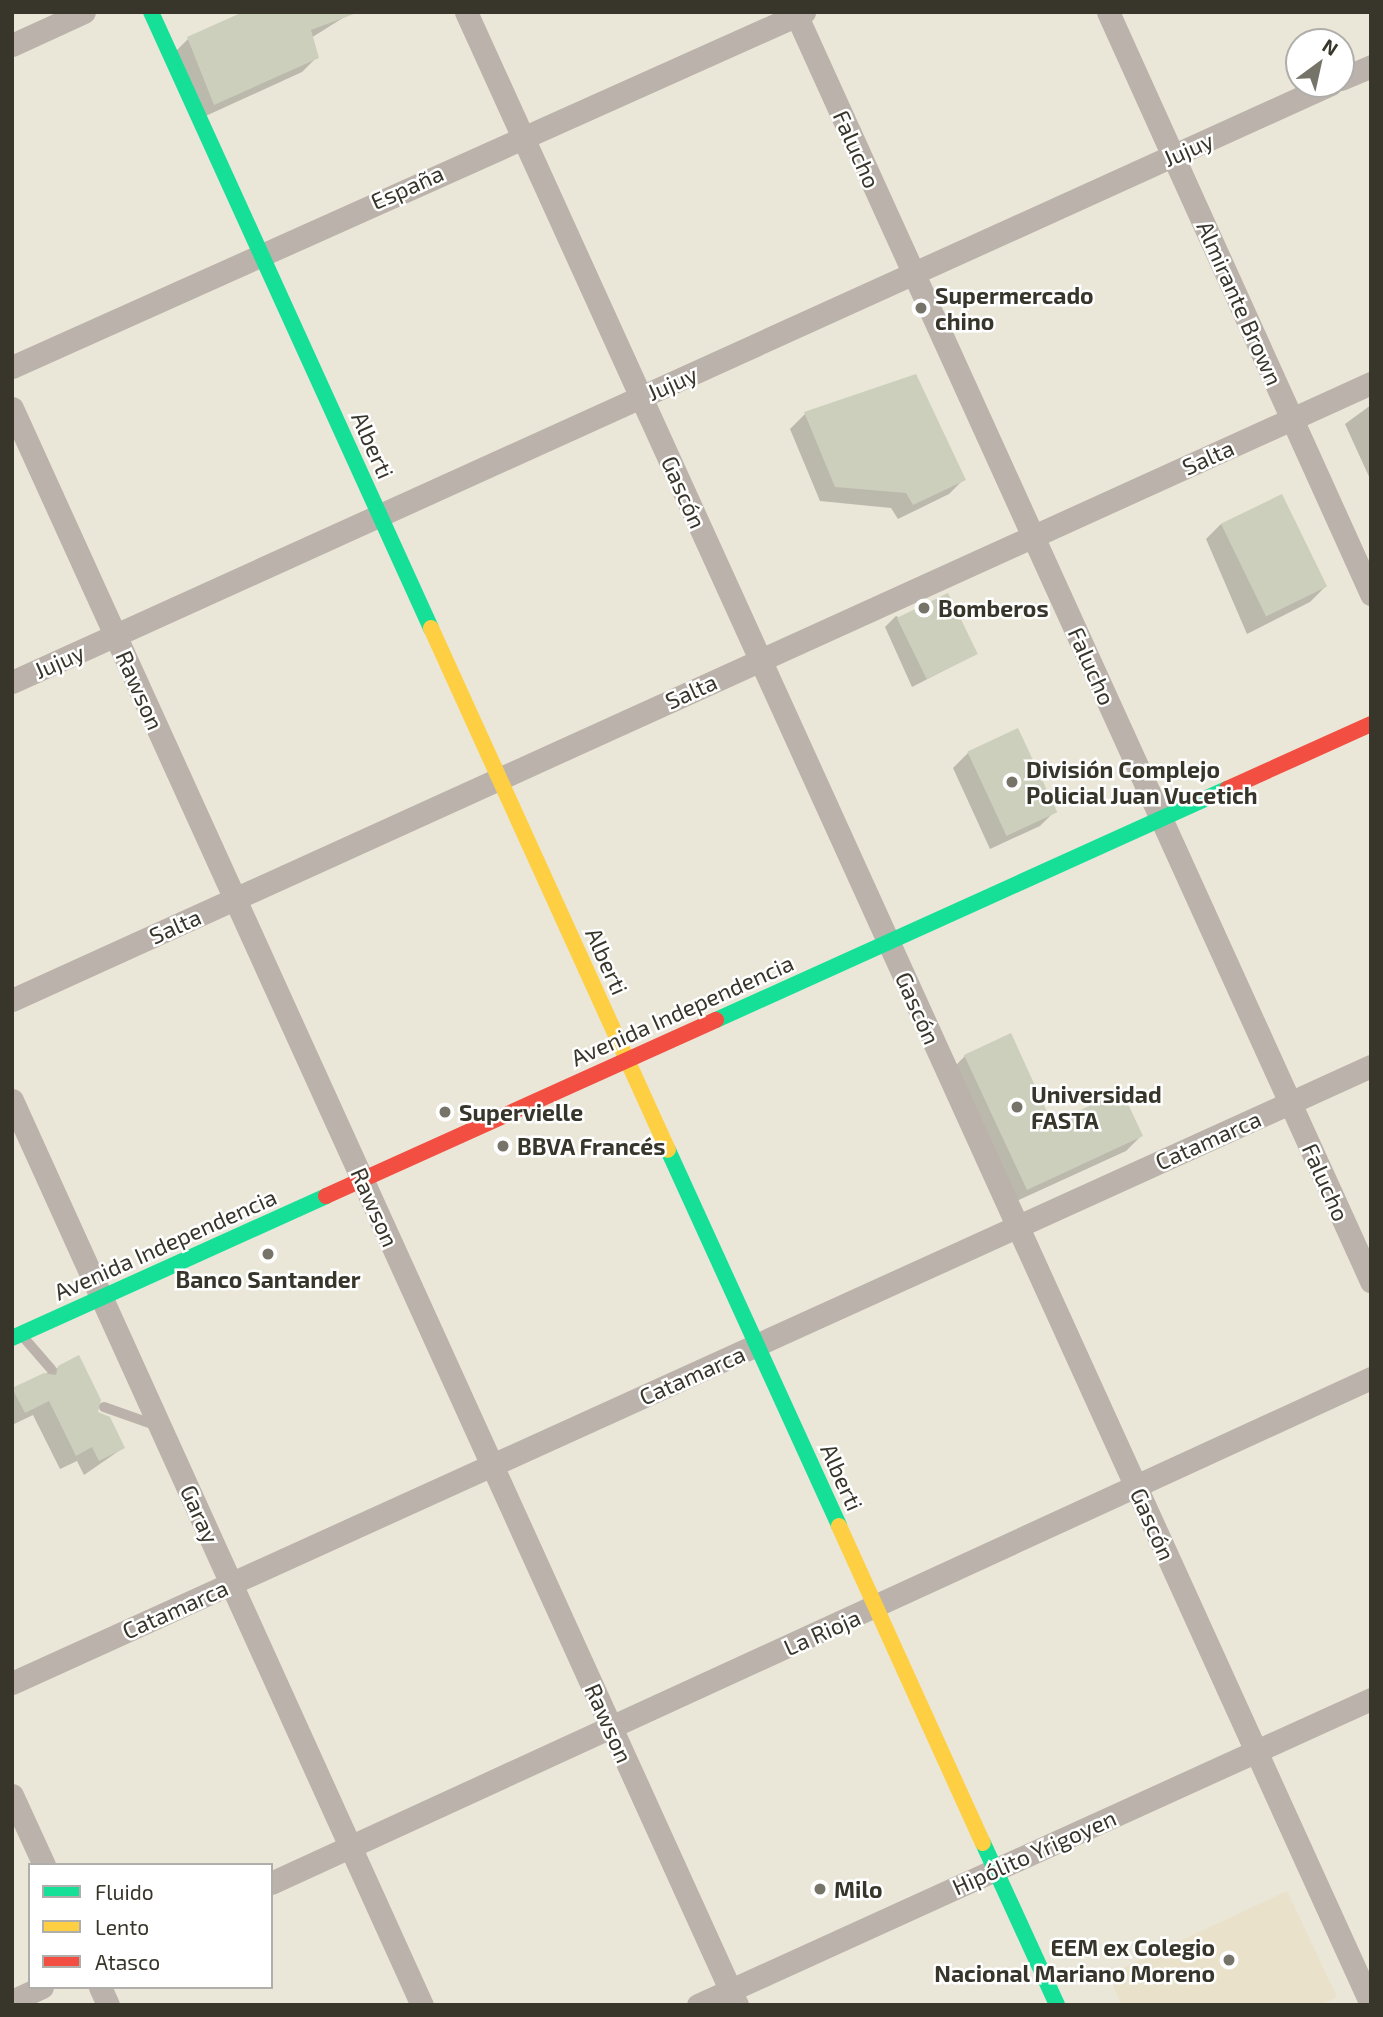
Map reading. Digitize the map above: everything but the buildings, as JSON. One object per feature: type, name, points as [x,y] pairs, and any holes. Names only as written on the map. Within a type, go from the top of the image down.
[{"type":"street","points":[[12,45],[84,12]]},
{"type":"street","name":"Alberti","points":[[151,12],[1057,2005]]},
{"type":"street","name":"Gascón","points":[[466,12],[1371,2004]]},
{"type":"street","name":"Almirante Brown","points":[[1108,12],[1371,594]]},
{"type":"street","name":"España","points":[[12,367],[522,135],[799,13]]},
{"type":"street","name":"Falucho","points":[[799,13],[1032,536],[1371,1281]]},
{"type":"street","name":"Jujuy","points":[[12,682],[1300,98]]},
{"type":"street","name":"Salta","points":[[12,1000],[1371,383]]},
{"type":"street","name":"Rawson","points":[[12,408],[734,1997]]},
{"type":"street","name":"Avenida Independencia","points":[[17,1336],[1371,724]]},
{"type":"street","name":"Catamarca","points":[[12,1683],[1371,1066]]},
{"type":"street","name":"Garay","points":[[12,1100],[422,2005]]},
{"type":"street","name":"La Rioja","points":[[273,1882],[1136,1489],[1371,1378]]},
{"type":"street","name":"Hipólito Yrigoyen","points":[[698,2005],[734,1997],[995,1869],[1371,1699]]},
{"type":"street","points":[[12,1795],[43,1863]]},
{"type":"street","points":[[12,2001],[38,1989]]},
{"type":"street","points":[[101,1989],[108,2005]]},
{"type":"lane","points":[[17,1336],[51,1369]]},
{"type":"lane","points":[[104,1406],[160,1426]]},
{"type":"shaded area","name":"EEM ex Colegio Nacional Mariano Moreno","points":[[1287,1891],[1337,1997],[1320,2005],[1122,2005],[1108,1975]]},
{"type":"traffic: fast","points":[[151,12],[431,628]]},
{"type":"traffic: fast","points":[[716,1020],[1227,789]]},
{"type":"traffic: fast","points":[[668,1150],[839,1526]]},
{"type":"traffic: fast","points":[[12,1338],[326,1196]]},
{"type":"traffic: fast","points":[[983,1843],[1057,2005]]},
{"type":"traffic: slow","points":[[431,628],[668,1150]]},
{"type":"traffic: slow","points":[[839,1526],[983,1843]]},
{"type":"traffic: jam","points":[[1227,789],[1371,724]]},
{"type":"traffic: jam","points":[[326,1196],[716,1020]]},
{"type":"place","name":"Supermercado chino","points":[[921,308]]},
{"type":"place","name":"Bomberos","points":[[924,608]]},
{"type":"place","name":"División Complejo Policial Juan Vucetich","points":[[1012,782]]},
{"type":"place","name":"Universidad FASTA","points":[[1017,1107]]},
{"type":"place","name":"Supervielle","points":[[445,1112]]},
{"type":"place","name":"BBVA Francés","points":[[503,1146]]},
{"type":"place","name":"Banco Santander","points":[[268,1254]]},
{"type":"place","name":"Milo","points":[[820,1889]]},
{"type":"place","name":"EEM ex Colegio Nacional Mariano Moreno","points":[[1229,1960]]}]
